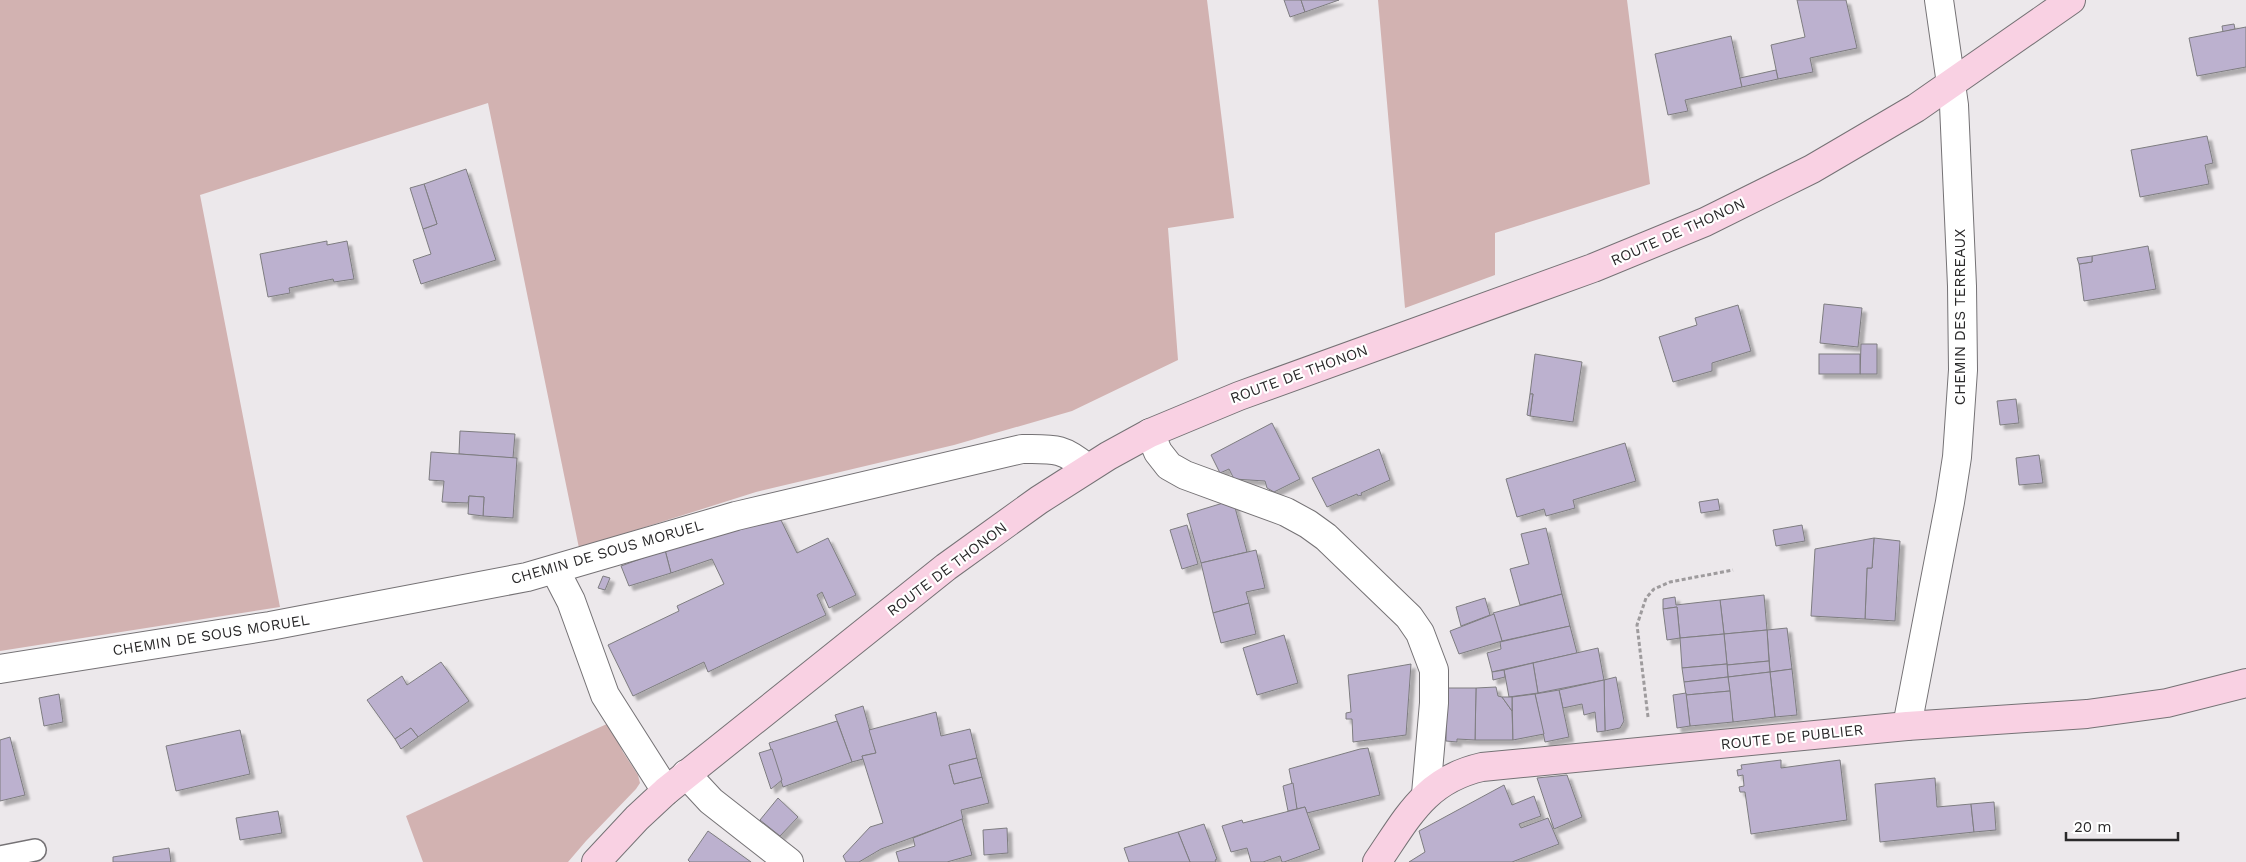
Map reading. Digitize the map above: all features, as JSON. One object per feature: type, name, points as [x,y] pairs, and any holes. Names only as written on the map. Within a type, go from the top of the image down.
[{"type":"street","name":"CHEMIN DES TERREAUX","points":[[1907,726],[1950,502],[1961,418],[1963,304],[1958,165],[1954,105],[1939,0]]},
{"type":"street","name":"ROUTE DE THONON","points":[[596,862],[636,818],[686,774],[946,566],[1087,468],[1150,433],[1239,396],[1593,268],[1705,222],[1812,169],[1916,108],[2072,0]]},
{"type":"street","points":[[1150,433],[1158,452],[1169,466],[1185,475],[1286,512],[1308,524],[1326,537],[1409,617],[1420,633],[1434,670],[1434,703],[1426,794]]},
{"type":"street","name":"CHEMIN DE SOUS MORUEL","points":[[0,669],[270,626],[555,570],[736,516],[1022,449],[1050,449],[1071,455],[1087,468]]},
{"type":"street","points":[[555,570],[571,601],[605,695],[666,791]]},
{"type":"street","name":"ROUTE DE PUBLIER","points":[[1376,862],[1426,794],[1445,780],[1461,772],[1482,767],[1907,726],[2127,710],[2167,703],[2246,683]]},
{"type":"street","points":[[686,774],[710,801],[789,862]]},
{"type":"lane","points":[[0,857],[35,850]]},
{"type":"path","points":[[1652,751],[1637,625],[1646,598],[1654,589],[1670,582],[1733,570]]},
{"type":"shaded area","points":[[0,0],[1207,0],[1234,218],[1168,228],[1178,360],[1072,411],[954,445],[756,492],[579,548],[488,103],[200,195],[280,607],[0,651]]},
{"type":"shaded area","points":[[1378,0],[1627,0],[1650,184],[1495,233],[1495,275],[1405,308]]},
{"type":"shaded area","points":[[609,723],[623,752],[638,775],[640,783],[568,862],[423,862],[406,816]]},
{"type":"building","points":[[1284,0],[1301,0],[1305,12],[1290,17]]},
{"type":"building","points":[[1301,0],[1339,0],[1305,12]]},
{"type":"building","points":[[1797,0],[1846,0],[1857,48],[1810,58],[1813,72],[1778,79],[1771,45],[1805,37]]},
{"type":"building","points":[[2234,24],[2235,29],[2223,32],[2222,26]]},
{"type":"building","points":[[2246,27],[2246,67],[2197,76],[2189,38]]},
{"type":"building","points":[[1731,36],[1742,87],[1685,100],[1688,111],[1668,115],[1655,54]]},
{"type":"building","points":[[1776,70],[1778,79],[1742,87],[1740,78]]},
{"type":"building","points":[[2207,136],[2213,163],[2205,165],[2209,184],[2140,197],[2131,150]]},
{"type":"building","points":[[466,169],[496,260],[421,284],[413,260],[431,254],[423,229],[437,224],[424,184]]},
{"type":"building","points":[[424,184],[437,224],[423,229],[410,188]]},
{"type":"building","points":[[327,241],[327,245],[347,241],[354,279],[334,282],[333,279],[289,288],[290,293],[268,297],[260,254]]},
{"type":"building","points":[[2148,246],[2156,289],[2084,301],[2079,264],[2092,262],[2092,256]]},
{"type":"building","points":[[2092,256],[2092,262],[2079,264],[2077,258]]},
{"type":"building","points":[[1824,304],[1862,308],[1858,347],[1820,343]]},
{"type":"building","points":[[1738,305],[1751,351],[1712,363],[1712,371],[1673,382],[1659,337],[1697,325],[1695,318]]},
{"type":"building","points":[[1861,344],[1877,344],[1877,374],[1860,374]]},
{"type":"building","points":[[1535,354],[1582,362],[1573,422],[1530,416],[1533,394],[1530,394]]},
{"type":"building","points":[[1819,354],[1860,354],[1860,374],[1819,374]]},
{"type":"building","points":[[1530,394],[1533,394],[1530,416],[1527,415]]},
{"type":"building","points":[[2016,399],[2019,423],[2000,425],[1997,401]]},
{"type":"building","points":[[1272,423],[1300,479],[1274,492],[1267,488],[1265,481],[1234,479],[1229,469],[1220,473],[1211,455]]},
{"type":"building","points":[[460,431],[515,434],[513,458],[459,454]]},
{"type":"building","points":[[1625,443],[1636,481],[1573,500],[1575,508],[1546,516],[1544,509],[1517,517],[1506,479]]},
{"type":"building","points":[[1379,449],[1390,480],[1361,493],[1362,495],[1358,496],[1357,494],[1327,507],[1312,478]]},
{"type":"building","points":[[431,452],[517,458],[513,518],[483,516],[484,497],[469,496],[468,503],[442,502],[444,481],[429,480]]},
{"type":"building","points":[[2039,455],[2043,483],[2019,485],[2016,458]]},
{"type":"building","points":[[469,496],[484,497],[483,516],[468,514]]},
{"type":"building","points":[[1718,499],[1720,510],[1701,513],[1699,502]]},
{"type":"building","points":[[1233,500],[1247,552],[1201,563],[1187,514]]},
{"type":"building","points":[[780,518],[797,553],[828,538],[856,595],[829,608],[822,592],[817,595],[826,615],[708,672],[704,662],[633,696],[608,645],[679,611],[677,606],[724,584],[712,559],[671,573],[665,550]]},
{"type":"building","points":[[1187,525],[1198,564],[1182,569],[1170,530]]},
{"type":"building","points":[[1802,525],[1805,541],[1776,546],[1773,530]]},
{"type":"building","points":[[1546,528],[1562,594],[1520,605],[1510,569],[1529,564],[1521,534]]},
{"type":"building","points":[[1874,538],[1900,541],[1895,621],[1865,619],[1867,568],[1872,568]]},
{"type":"building","points":[[1874,538],[1872,568],[1867,568],[1865,619],[1811,616],[1815,549]]},
{"type":"building","points":[[665,550],[671,573],[629,586],[621,566]]},
{"type":"building","points":[[1256,550],[1265,588],[1246,592],[1249,603],[1213,613],[1201,563]]},
{"type":"building","points":[[603,576],[610,578],[605,590],[598,588]]},
{"type":"building","points":[[1562,594],[1570,626],[1502,641],[1493,613]]},
{"type":"building","points":[[1764,595],[1767,630],[1724,634],[1720,600]]},
{"type":"building","points":[[1675,597],[1676,605],[1720,600],[1724,634],[1680,638],[1677,607],[1663,609],[1663,599]]},
{"type":"building","points":[[1485,598],[1490,615],[1461,626],[1456,607]]},
{"type":"building","points":[[1249,603],[1256,634],[1221,643],[1213,613]]},
{"type":"building","points":[[1677,607],[1680,638],[1667,640],[1663,609]]},
{"type":"building","points":[[1494,614],[1502,641],[1459,654],[1450,631]]},
{"type":"building","points":[[1570,626],[1577,653],[1492,672],[1487,653],[1501,649],[1500,642]]},
{"type":"building","points":[[1787,628],[1792,669],[1770,672],[1767,630]]},
{"type":"building","points":[[1767,630],[1769,661],[1727,665],[1724,634]]},
{"type":"building","points":[[1724,634],[1727,664],[1682,668],[1680,638]]},
{"type":"building","points":[[1284,635],[1298,683],[1257,695],[1243,648]]},
{"type":"building","points":[[1598,648],[1604,680],[1538,693],[1533,663]]},
{"type":"building","points":[[1769,661],[1770,672],[1728,677],[1727,665]]},
{"type":"building","points":[[441,662],[469,701],[418,737],[411,728],[395,739],[367,700],[402,676],[407,685]]},
{"type":"building","points":[[1533,663],[1538,693],[1509,697],[1504,670]]},
{"type":"building","points":[[1411,664],[1406,735],[1353,742],[1352,719],[1346,719],[1346,713],[1351,712],[1348,675]]},
{"type":"building","points":[[1727,664],[1728,677],[1684,682],[1682,668]]},
{"type":"building","points":[[1792,669],[1797,715],[1775,717],[1770,672]]},
{"type":"building","points":[[1504,670],[1505,677],[1493,680],[1492,672]]},
{"type":"building","points":[[1770,672],[1775,717],[1733,722],[1728,677]]},
{"type":"building","points":[[1616,677],[1624,721],[1620,728],[1605,731],[1604,680]]},
{"type":"building","points":[[1728,677],[1730,691],[1686,695],[1684,682]]},
{"type":"building","points":[[1604,680],[1605,731],[1597,732],[1595,712],[1584,715],[1582,704],[1563,708],[1559,690]]},
{"type":"building","points":[[1496,687],[1498,696],[1502,697],[1512,711],[1513,740],[1475,740],[1476,688]]},
{"type":"building","points":[[1446,688],[1476,688],[1475,740],[1457,739],[1457,742],[1446,741]]},
{"type":"building","points":[[1559,690],[1569,737],[1545,742],[1535,694]]},
{"type":"building","points":[[1730,691],[1733,722],[1690,726],[1686,695]]},
{"type":"building","points":[[1686,693],[1690,726],[1677,728],[1673,695]]},
{"type":"building","points":[[59,694],[63,722],[44,726],[39,698]]},
{"type":"building","points":[[1535,694],[1544,734],[1513,740],[1512,697]]},
{"type":"building","points":[[1502,697],[1512,697],[1512,711]]},
{"type":"building","points":[[863,706],[876,753],[862,756],[863,759],[852,762],[835,715]]},
{"type":"building","points":[[936,712],[941,736],[970,729],[977,758],[949,765],[954,784],[982,777],[989,803],[961,810],[963,819],[881,849],[859,862],[846,862],[843,856],[870,827],[883,823],[862,756],[876,753],[869,730]]},
{"type":"building","points":[[837,721],[852,762],[783,787],[769,743]]},
{"type":"building","points":[[411,728],[418,737],[401,749],[395,739]]},
{"type":"building","points":[[240,730],[250,774],[176,791],[166,746]]},
{"type":"building","points":[[10,737],[25,795],[0,801],[0,740]]},
{"type":"building","points":[[1368,748],[1380,795],[1307,813],[1305,807],[1297,809],[1289,769]]},
{"type":"building","points":[[772,749],[782,780],[771,789],[759,753]]},
{"type":"building","points":[[977,758],[982,777],[954,784],[949,765]]},
{"type":"building","points":[[1781,760],[1781,768],[1840,760],[1847,820],[1751,834],[1745,792],[1740,792],[1739,787],[1744,786],[1743,775],[1738,776],[1737,770],[1742,769],[1741,765]]},
{"type":"building","points":[[1567,775],[1582,817],[1554,829],[1537,778]]},
{"type":"building","points":[[1935,778],[1937,807],[1971,804],[1974,832],[1880,842],[1875,784]]},
{"type":"building","points":[[1293,783],[1297,809],[1288,811],[1283,786]]},
{"type":"building","points":[[1504,785],[1512,805],[1534,796],[1541,816],[1519,824],[1521,828],[1548,818],[1559,844],[1512,862],[1409,862],[1425,852],[1419,831]]},
{"type":"building","points":[[778,798],[798,817],[780,836],[760,820]]},
{"type":"building","points":[[1994,802],[1996,830],[1974,832],[1971,804]]},
{"type":"building","points":[[1305,807],[1320,849],[1284,862],[1282,862],[1280,856],[1263,862],[1251,862],[1247,848],[1231,852],[1222,826],[1242,820],[1243,823]]},
{"type":"building","points":[[278,811],[282,833],[240,840],[236,818]]},
{"type":"building","points":[[962,819],[972,855],[947,862],[899,862],[896,852],[915,846],[913,838]]},
{"type":"building","points":[[1204,824],[1217,859],[1215,860],[1216,862],[1190,862],[1178,832]]},
{"type":"building","points":[[1007,828],[1008,853],[984,855],[983,830]]},
{"type":"building","points":[[708,831],[751,862],[690,862],[688,860]]},
{"type":"building","points":[[1178,832],[1190,862],[1129,862],[1124,848]]},
{"type":"building","points":[[169,848],[171,862],[113,862],[113,857]]}]
